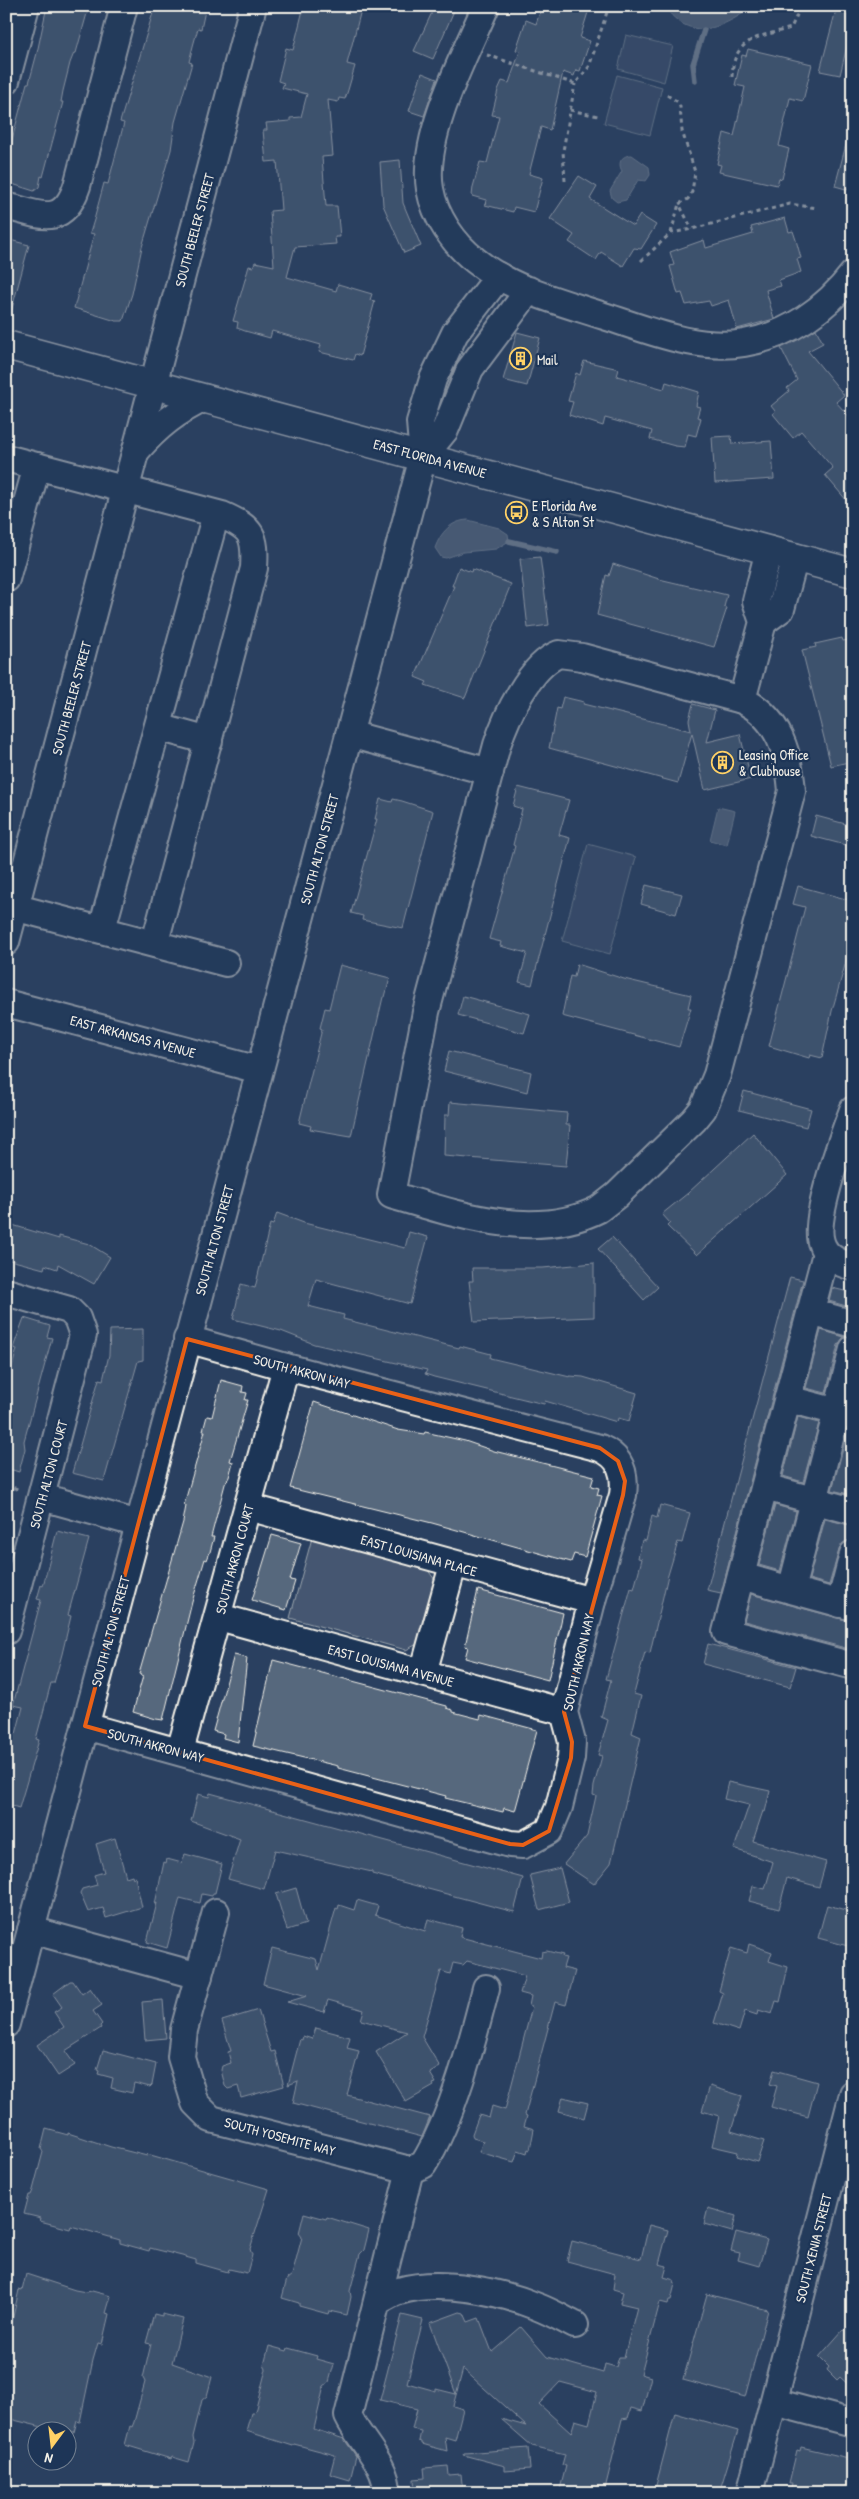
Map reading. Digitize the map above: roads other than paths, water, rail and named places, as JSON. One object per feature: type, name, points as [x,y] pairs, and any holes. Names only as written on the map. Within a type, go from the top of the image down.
[{"type":"main road","name":"EAST FLORIDA AVENUE","points":[[6,345],[853,573]]},
{"type":"street","points":[[6,82],[26,6]]},
{"type":"street","points":[[6,206],[46,216],[63,211],[70,204],[124,6]]},
{"type":"street","name":"SOUTH BEELER STREET","points":[[6,942],[11,906],[126,489],[253,6]]},
{"type":"street","points":[[486,6],[437,129],[430,159],[430,187],[436,208],[454,240],[475,261],[499,276],[529,290],[658,333],[704,343],[730,344],[766,338],[791,327],[823,306],[853,274]]},
{"type":"street","points":[[423,457],[419,427],[420,417],[431,383],[443,355],[460,326],[499,276]]},
{"type":"street","points":[[423,457],[445,430],[470,369],[529,290]]},
{"type":"street","points":[[443,355],[470,369]]},
{"type":"street","name":"SOUTH BEELER STREET","points":[[135,453],[166,420],[205,398]]},
{"type":"street","name":"SOUTH ALTON STREET","points":[[6,2024],[423,457]]},
{"type":"street","points":[[6,458],[126,489],[216,514],[244,524],[256,548],[254,568],[155,942]]},
{"type":"street","points":[[6,578],[37,466]]},
{"type":"street","points":[[102,929],[216,514]]},
{"type":"street","points":[[742,700],[762,622],[756,602],[769,550]]},
{"type":"street","points":[[762,622],[781,609],[795,557]]},
{"type":"street","points":[[559,654],[582,657],[742,700],[763,713],[780,736],[788,764],[792,791],[715,1082],[703,1109],[617,1195],[587,1215],[550,1223],[508,1223],[481,1220],[391,1195],[426,1012],[501,732],[512,708],[543,664],[559,654]]},
{"type":"street","points":[[158,727],[208,741]]},
{"type":"street","points":[[350,734],[490,772]]},
{"type":"street","points":[[11,906],[155,942],[226,963]]},
{"type":"street","name":"EAST ARKANSAS AVENUE","points":[[6,1003],[259,1070]]},
{"type":"street","points":[[853,1110],[839,1146],[826,1195],[820,1235],[826,1253],[726,1632],[853,1666]]},
{"type":"street","points":[[826,1253],[840,1264],[853,1267]]},
{"type":"street","name":"SOUTH ALTON COURT","points":[[6,1292],[63,1308],[77,1318],[83,1335],[6,1631]]},
{"type":"street","points":[[811,1312],[853,1324]]},
{"type":"street","name":"SOUTH AKRON WAY","points":[[85,1726],[510,1844],[523,1845],[549,1831],[559,1807],[572,1742],[564,1712],[625,1481],[623,1469],[611,1453],[286,1368],[188,1339]]},
{"type":"street","points":[[791,1590],[814,1500],[845,1414],[853,1349]]},
{"type":"street","name":"SOUTH AKRON COURT","points":[[180,1751],[219,1617],[286,1368]]},
{"type":"street","points":[[788,1399],[845,1414]]},
{"type":"street","points":[[765,1487],[853,1511]]},
{"type":"street","points":[[42,1497],[139,1524]]},
{"type":"street","name":"EAST LOUISIANA PLACE","points":[[248,1507],[592,1602]]},
{"type":"street","points":[[741,1576],[846,1606],[853,1554]]},
{"type":"street","points":[[424,1673],[454,1565]]},
{"type":"street","name":"EAST LOUISIANA AVENUE","points":[[219,1617],[564,1712]]},
{"type":"street","name":"SOUTH YOSEMITE WAY","points":[[216,1912],[184,2030],[181,2057],[195,2103],[211,2119],[410,2170]]},
{"type":"street","points":[[31,1930],[199,1976]]},
{"type":"street","points":[[387,2493],[380,2467],[348,2416],[410,2170],[423,2165],[440,2133],[471,2046],[486,1988]]},
{"type":"street","name":"SOUTH XENIA STREET","points":[[750,2493],[853,2094]]},
{"type":"street","points":[[378,2301],[399,2291],[428,2288],[463,2288],[538,2306],[575,2326]]},
{"type":"street","points":[[774,2402],[853,2423]]},
{"type":"waterway","points":[[695,81],[693,64],[704,30]]},
{"type":"waterway","points":[[509,541],[557,552]]},
{"type":"place","name":"Mail","points":[[521,359]]},
{"type":"place","name":"E Florida Ave & S Alton St","points":[[516,513]]},
{"type":"place","name":"Leasing Office & Clubhouse","points":[[723,762]]}]
